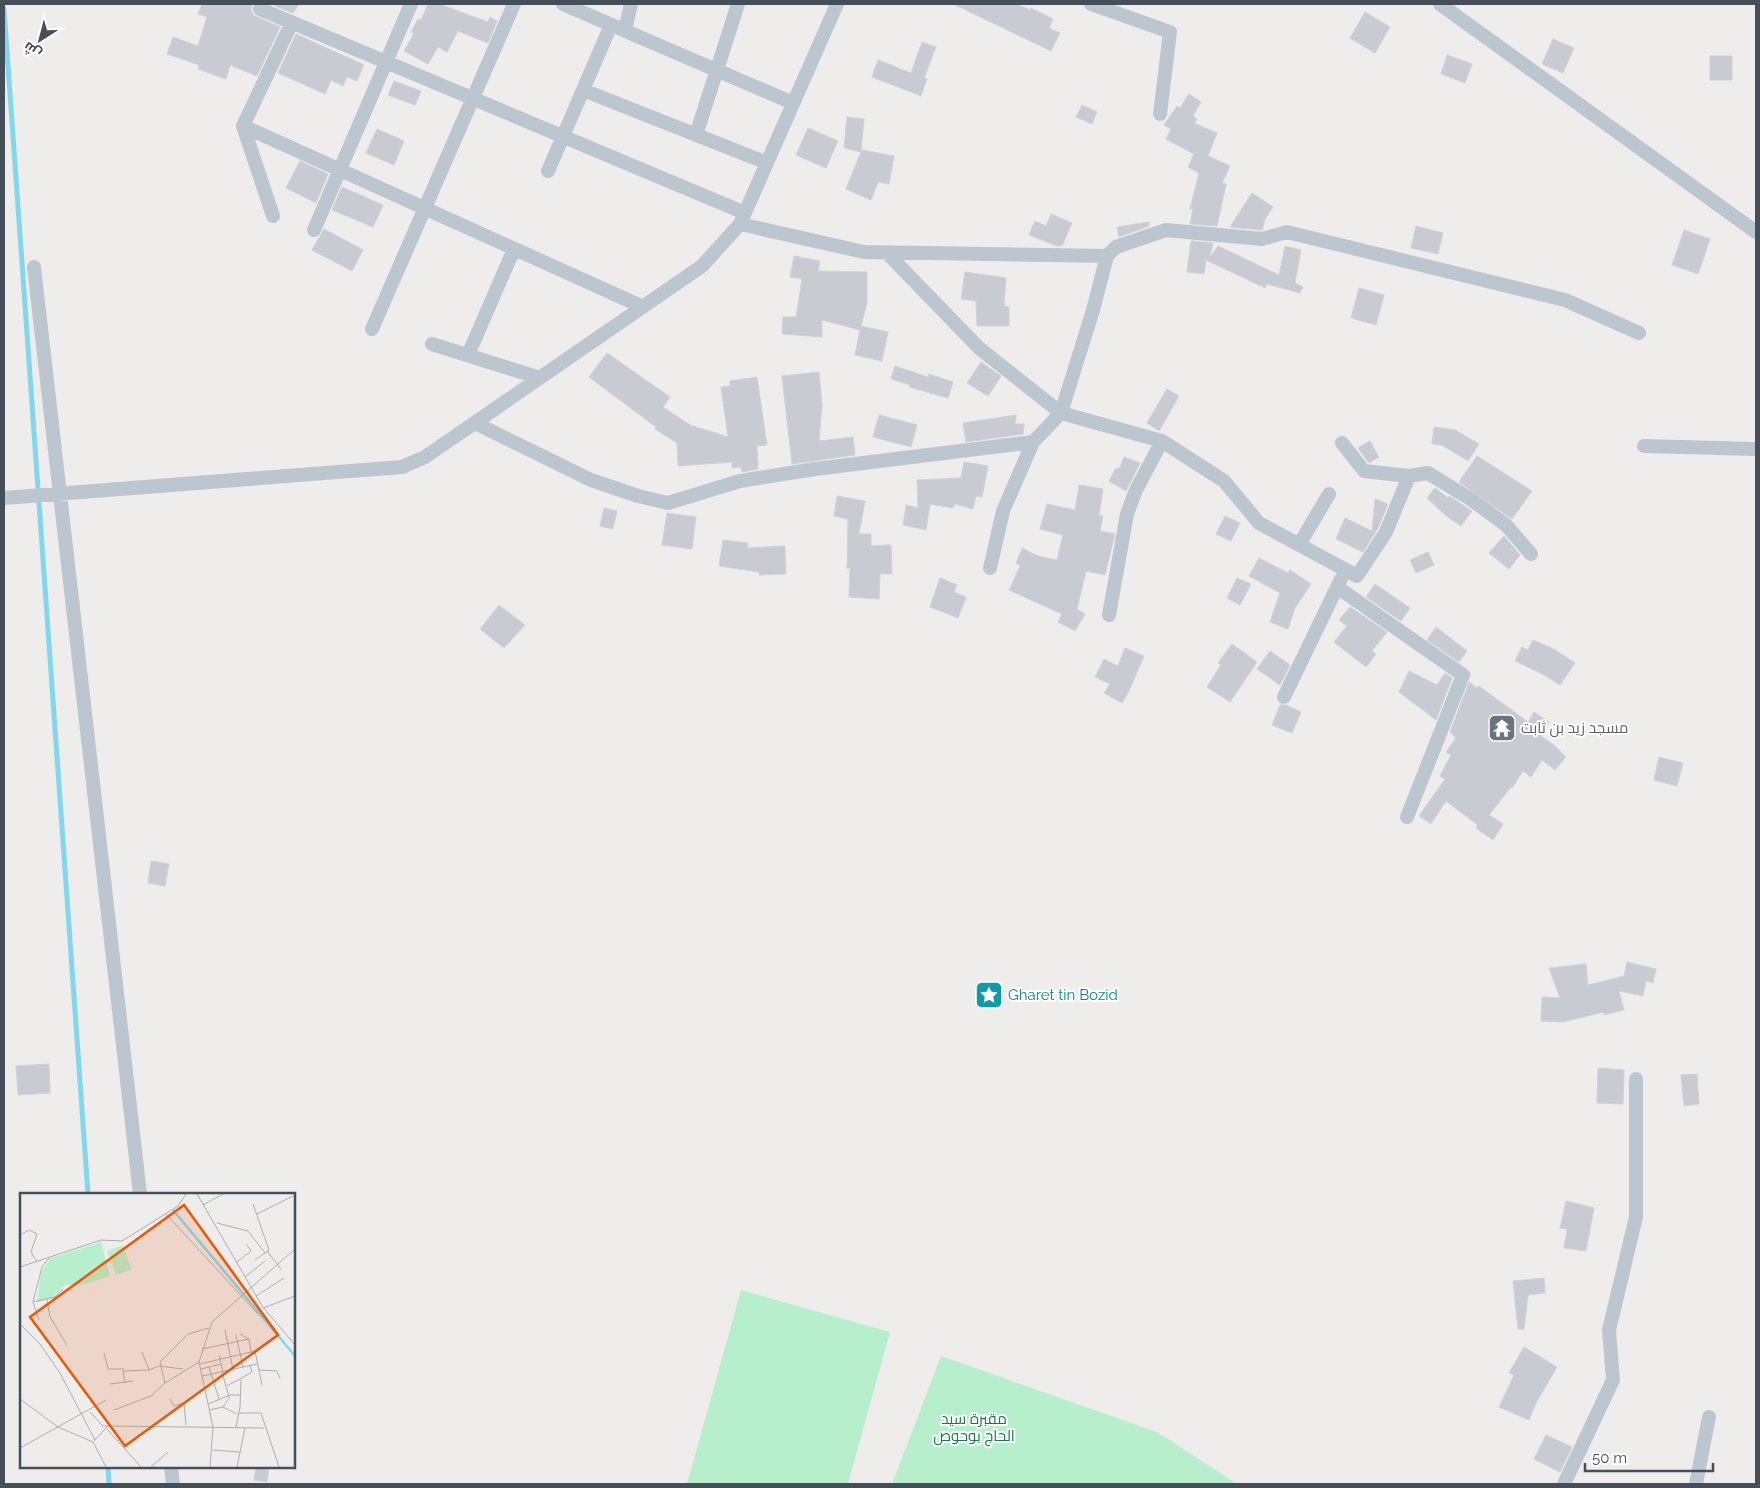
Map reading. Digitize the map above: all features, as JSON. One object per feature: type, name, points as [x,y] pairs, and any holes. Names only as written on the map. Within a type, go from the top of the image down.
[{"type":"street","points":[[262,4],[260,9],[563,137],[743,219],[864,252],[1107,256]]},
{"type":"street","points":[[314,230],[411,4]]},
{"type":"street","points":[[372,329],[514,4]]},
{"type":"street","points":[[563,4],[793,103]]},
{"type":"street","points":[[625,30],[631,4]]},
{"type":"street","points":[[696,135],[738,4]]},
{"type":"street","points":[[4,498],[402,468],[425,457],[702,266],[743,219],[837,4]]},
{"type":"street","points":[[1091,4],[1170,32],[1160,114]]},
{"type":"street","points":[[1440,4],[1756,232]]},
{"type":"street","points":[[273,216],[243,126],[292,22]]},
{"type":"street","points":[[548,171],[612,25]]},
{"type":"street","points":[[583,90],[767,163]]},
{"type":"street","points":[[243,126],[643,307]]},
{"type":"street","points":[[990,568],[1003,511],[1033,442],[1062,413],[1107,256],[1116,247],[1166,230],[1262,239],[1287,232],[1565,300],[1640,333]]},
{"type":"street","points":[[468,355],[514,249]]},
{"type":"street","points":[[887,253],[979,348],[1062,413],[1162,441],[1224,481],[1259,523],[1357,576],[1386,532],[1409,476]]},
{"type":"street","points":[[34,267],[140,1193]]},
{"type":"street","points":[[432,344],[540,378]]},
{"type":"street","points":[[475,423],[591,480],[638,496],[668,503],[740,481],[816,469],[1033,442]]},
{"type":"street","points":[[1109,615],[1127,514],[1136,490],[1162,441]]},
{"type":"street","points":[[1342,442],[1364,471],[1409,476],[1428,472],[1472,500],[1506,525],[1530,554]]},
{"type":"street","points":[[1644,446],[1756,449]]},
{"type":"street","points":[[1300,545],[1329,494]]},
{"type":"street","points":[[1284,697],[1346,570]]},
{"type":"street","points":[[1338,587],[1463,675],[1406,817]]},
{"type":"street","points":[[1564,1484],[1613,1380],[1609,1330],[1636,1217],[1636,1079]]},
{"type":"street","points":[[1696,1484],[1709,1417]]},
{"type":"street","points":[[171,1468],[173,1484]]},
{"type":"green space","points":[[741,1290],[890,1332],[848,1484],[687,1484]]},
{"type":"green space","name":"مقبرة سيد الحاج بوحوص","points":[[941,1356],[1157,1432],[1237,1484],[892,1484]]},
{"type":"building","points":[[202,4],[250,4],[252,5],[253,15],[280,27],[257,76],[230,65],[226,79],[198,69],[199,65],[167,54],[173,37],[198,46],[207,17],[198,14]]},
{"type":"building","points":[[277,4],[299,4],[293,13],[275,6]]},
{"type":"building","points":[[428,4],[439,4],[488,22],[490,17],[497,21],[488,43],[458,31],[447,52],[438,47],[428,64],[404,51],[414,34],[411,32],[418,19],[421,20]]},
{"type":"building","points":[[953,4],[1016,4],[1030,10],[1031,8],[1053,19],[1049,28],[1060,33],[1051,51]]},
{"type":"building","points":[[1365,12],[1390,27],[1375,53],[1350,38]]},
{"type":"building","points":[[296,34],[364,65],[357,81],[347,77],[343,86],[331,80],[325,94],[278,73]]},
{"type":"building","points":[[1553,39],[1574,48],[1563,73],[1542,64]]},
{"type":"building","points":[[922,42],[936,47],[924,78],[927,79],[921,96],[872,77],[878,60],[911,73]]},
{"type":"building","points":[[1447,55],[1472,64],[1465,83],[1441,74]]},
{"type":"building","points":[[1710,56],[1732,56],[1732,80],[1710,80]]},
{"type":"building","points":[[394,81],[421,91],[415,105],[388,95]]},
{"type":"building","points":[[1189,94],[1201,102],[1193,116],[1197,119],[1194,123],[1217,133],[1208,156],[1230,166],[1222,183],[1226,184],[1217,226],[1190,224],[1193,209],[1190,209],[1199,173],[1188,167],[1194,154],[1166,139],[1171,129],[1164,125],[1177,106],[1180,108]]},
{"type":"building","points":[[1082,105],[1097,112],[1092,124],[1076,117]]},
{"type":"building","points":[[847,117],[864,119],[861,151],[894,156],[889,184],[878,182],[871,200],[846,189],[861,152],[844,148]]},
{"type":"building","points":[[808,128],[838,141],[826,168],[796,155]]},
{"type":"building","points":[[377,129],[404,141],[394,165],[366,153]]},
{"type":"building","points":[[300,161],[328,174],[316,203],[286,188]]},
{"type":"building","points":[[342,187],[383,205],[373,227],[332,210]]},
{"type":"building","points":[[1252,193],[1273,207],[1265,219],[1262,230],[1230,227]]},
{"type":"building","points":[[1051,214],[1072,223],[1062,246],[1057,246],[1029,235],[1035,221],[1046,226]]},
{"type":"building","points":[[1149,222],[1149,226],[1119,237],[1117,227]]},
{"type":"building","points":[[1416,226],[1443,233],[1438,254],[1411,248]]},
{"type":"building","points":[[324,229],[363,250],[352,271],[312,250]]},
{"type":"building","points":[[1684,230],[1710,239],[1698,274],[1672,265]]},
{"type":"building","points":[[1191,241],[1213,243],[1210,258],[1218,246],[1279,275],[1285,246],[1301,250],[1295,283],[1303,287],[1300,293],[1267,284],[1265,288],[1206,260],[1204,274],[1187,272]]},
{"type":"building","points":[[794,256],[820,261],[818,271],[867,272],[867,303],[861,326],[888,332],[882,361],[855,355],[860,330],[822,320],[822,337],[782,334],[783,317],[796,317],[802,279],[790,277]]},
{"type":"building","points":[[965,272],[1006,278],[1004,303],[1005,306],[1009,307],[1009,326],[977,326],[976,301],[961,299]]},
{"type":"building","points":[[1359,288],[1384,295],[1376,325],[1351,318]]},
{"type":"building","points":[[607,353],[670,397],[663,407],[690,425],[728,437],[721,387],[730,386],[730,381],[757,377],[767,445],[757,446],[758,469],[742,472],[741,467],[732,468],[732,462],[678,466],[677,443],[655,429],[656,427],[589,377]]},
{"type":"building","points":[[981,362],[1001,376],[988,396],[967,383]]},
{"type":"building","points":[[895,366],[928,377],[929,374],[953,382],[948,398],[909,387],[910,385],[891,379]]},
{"type":"building","points":[[819,372],[822,405],[819,441],[853,437],[855,455],[792,464],[782,376]]},
{"type":"building","points":[[1167,389],[1179,396],[1159,431],[1147,423]]},
{"type":"building","points":[[879,415],[917,425],[911,447],[873,437]]},
{"type":"building","points":[[1016,415],[1015,424],[1024,424],[1023,434],[966,442],[963,423]]},
{"type":"building","points":[[1434,427],[1455,430],[1479,444],[1468,461],[1442,445],[1432,444]]},
{"type":"building","points":[[1370,441],[1379,457],[1369,463],[1358,448]]},
{"type":"building","points":[[1477,456],[1532,491],[1512,519],[1459,482]]},
{"type":"building","points":[[1124,457],[1140,463],[1126,491],[1109,481],[1116,468],[1119,469]]},
{"type":"building","points":[[964,462],[988,466],[982,497],[976,496],[973,509],[955,504],[953,508],[930,504],[926,530],[903,525],[906,505],[918,508],[917,480],[961,478]]},
{"type":"building","points":[[1079,485],[1103,489],[1099,515],[1103,516],[1100,531],[1115,534],[1105,575],[1086,571],[1077,609],[1085,614],[1075,631],[1058,622],[1062,614],[1009,590],[1020,566],[1016,563],[1022,548],[1038,556],[1057,560],[1063,535],[1040,529],[1047,504],[1075,510]]},
{"type":"building","points":[[1435,488],[1448,498],[1449,496],[1472,511],[1461,526],[1445,515],[1427,498]]},
{"type":"building","points":[[837,496],[865,501],[859,534],[871,534],[871,546],[891,545],[892,574],[880,574],[879,599],[849,597],[850,568],[847,568],[848,519],[834,516]]},
{"type":"building","points":[[1375,499],[1388,504],[1378,528],[1363,552],[1336,539],[1345,518],[1372,531]]},
{"type":"building","points":[[604,508],[617,511],[613,529],[600,526]]},
{"type":"building","points":[[667,513],[696,517],[692,549],[662,545]]},
{"type":"building","points":[[1225,516],[1240,523],[1231,541],[1216,534]]},
{"type":"building","points":[[1504,536],[1520,555],[1509,569],[1489,553]]},
{"type":"building","points":[[723,540],[748,543],[747,548],[785,546],[786,574],[759,575],[759,572],[719,566]]},
{"type":"building","points":[[1428,552],[1434,565],[1416,573],[1410,560]]},
{"type":"building","points":[[1259,558],[1288,573],[1290,570],[1311,584],[1295,608],[1288,629],[1270,622],[1280,593],[1249,576]]},
{"type":"building","points":[[940,578],[957,585],[954,592],[966,597],[958,618],[930,607]]},
{"type":"building","points":[[1237,578],[1251,584],[1240,605],[1227,598]]},
{"type":"building","points":[[1375,584],[1410,608],[1401,621],[1366,597]]},
{"type":"building","points":[[499,605],[525,625],[504,648],[480,629]]},
{"type":"building","points":[[1350,607],[1387,632],[1372,651],[1376,654],[1366,667],[1334,642],[1347,626],[1339,620]]},
{"type":"building","points":[[1436,627],[1467,651],[1459,662],[1427,640]]},
{"type":"building","points":[[1533,640],[1554,649],[1575,663],[1560,685],[1515,661],[1522,647],[1528,650]]},
{"type":"building","points":[[1232,644],[1257,662],[1230,702],[1207,687],[1221,665],[1218,663]]},
{"type":"building","points":[[1125,648],[1144,656],[1122,703],[1104,693],[1110,684],[1095,677],[1104,659],[1118,666]]},
{"type":"building","points":[[1270,651],[1290,665],[1280,685],[1257,669]]},
{"type":"building","points":[[1409,671],[1437,685],[1445,673],[1452,678],[1436,720],[1399,692]]},
{"type":"building","points":[[1469,682],[1477,688],[1479,686],[1528,722],[1534,712],[1549,722],[1541,736],[1566,757],[1555,770],[1542,760],[1531,777],[1523,771],[1512,788],[1489,815],[1503,824],[1493,840],[1476,828],[1478,825],[1446,801],[1431,824],[1419,816],[1445,779],[1440,776],[1451,755],[1446,752],[1456,738],[1450,732]]},
{"type":"building","points":[[1280,705],[1286,705],[1301,712],[1292,733],[1272,725]]},
{"type":"building","points":[[1659,757],[1683,763],[1677,786],[1654,780]]},
{"type":"building","points":[[151,861],[169,864],[165,886],[148,883]]},
{"type":"building","points":[[1627,962],[1656,969],[1653,983],[1646,981],[1643,996],[1619,991],[1624,1010],[1604,1015],[1604,1012],[1563,1022],[1541,1021],[1542,997],[1560,998],[1549,968],[1586,964],[1588,985],[1624,976]]},
{"type":"building","points":[[49,1064],[50,1093],[18,1095],[16,1066]]},
{"type":"building","points":[[1598,1068],[1624,1070],[1623,1104],[1597,1103]]},
{"type":"building","points":[[1697,1074],[1699,1104],[1684,1106],[1681,1075]]},
{"type":"building","points":[[1566,1201],[1594,1208],[1586,1251],[1564,1248],[1567,1229],[1560,1228]]},
{"type":"building","points":[[1544,1278],[1545,1293],[1528,1295],[1524,1329],[1518,1329],[1513,1281]]},
{"type":"building","points":[[1524,1347],[1557,1367],[1536,1403],[1529,1420],[1499,1407],[1514,1375],[1509,1373]]},
{"type":"building","points":[[1546,1435],[1572,1447],[1560,1472],[1534,1459]]},
{"type":"building","points":[[256,1468],[269,1468],[267,1482],[254,1480]]},
{"type":"waterway","points":[[4,9],[88,1193]]},
{"type":"waterway","points":[[108,1468],[109,1484]]},
{"type":"place","name":"مسجد زيد بن ثابت","points":[[1502,728]]},
{"type":"place","name":"Gharet tin Bozid","points":[[989,995]]}]
